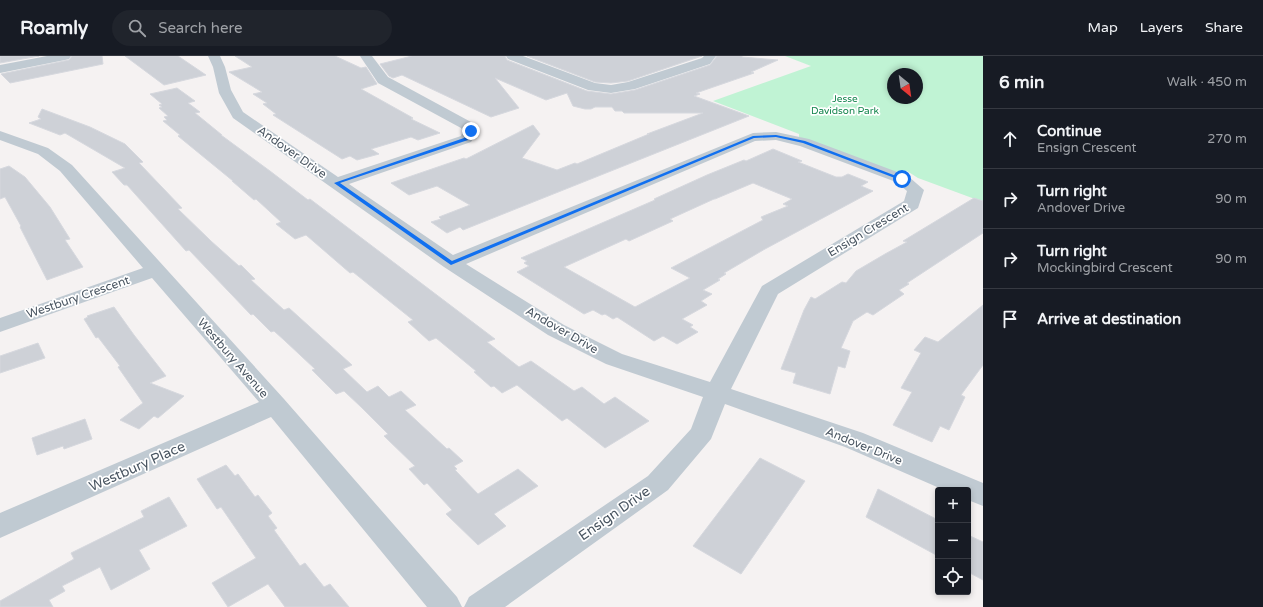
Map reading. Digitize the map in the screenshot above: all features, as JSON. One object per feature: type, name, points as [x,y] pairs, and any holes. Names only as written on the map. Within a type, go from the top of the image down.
[{"type":"street","points":[[0,69],[65,56]]},
{"type":"street","name":"Andover Drive","points":[[214,56],[217,61],[223,87],[238,115],[451,263],[556,330],[614,359],[717,392],[854,440],[983,495]]},
{"type":"street","points":[[336,183],[466,139],[471,131],[466,125],[383,80],[366,56]]},
{"type":"street","points":[[512,56],[593,87],[611,89],[630,86],[706,62],[710,56]]},
{"type":"street","name":"Westbury Avenue","points":[[0,135],[43,151],[66,168],[275,405],[446,607]]},
{"type":"street","name":"Ensign Crescent","points":[[451,263],[753,137],[776,136],[804,142],[902,179],[916,190],[912,204],[769,290],[717,392]]},
{"type":"street","name":"Westbury Crescent","points":[[0,324],[156,270]]},
{"type":"street","name":"Ensign Drive","points":[[480,607],[658,483],[702,433],[717,392]]},
{"type":"street","name":"Westbury Place","points":[[0,526],[275,405]]},
{"type":"green space","name":"Jesse Davidson Park","points":[[785,56],[983,56],[983,202],[918,178],[907,171],[893,172],[799,137],[799,134],[713,101],[811,66]]},
{"type":"building","points":[[0,56],[39,56],[0,63]]},
{"type":"building","points":[[72,56],[102,56],[103,64],[10,83],[1,74],[69,60]]},
{"type":"building","points":[[125,56],[178,56],[206,75],[164,85]]},
{"type":"building","points":[[235,56],[335,56],[361,68],[366,67],[377,84],[361,89],[413,118],[411,119],[440,133],[418,140],[411,137],[371,149],[379,154],[357,160],[350,156],[342,159],[273,115],[276,114],[263,104],[267,103],[253,94],[262,92],[229,72],[252,67]]},
{"type":"building","points":[[412,56],[505,56],[507,60],[587,91],[611,94],[635,90],[710,65],[717,56],[742,56],[778,60],[751,72],[754,73],[696,93],[700,94],[694,96],[749,116],[463,230],[460,227],[447,233],[431,222],[441,219],[439,217],[470,205],[437,186],[409,195],[391,183],[464,158],[466,159],[533,125],[540,134],[522,158],[557,170],[575,163],[577,164],[649,134],[647,134],[703,113],[624,113],[622,111],[615,111],[612,107],[595,107],[585,109],[573,106],[567,93],[546,100],[495,78],[519,108],[491,117],[402,75],[393,78],[389,76],[380,64]]},
{"type":"building","points":[[527,56],[702,56],[628,81],[611,83],[595,82]]},
{"type":"building","points":[[177,88],[195,101],[188,103],[200,112],[195,113],[221,135],[308,200],[310,199],[495,339],[487,342],[519,367],[531,361],[574,391],[582,387],[604,404],[615,397],[649,421],[605,448],[567,418],[562,421],[517,385],[502,393],[494,386],[491,387],[474,372],[476,371],[436,338],[429,341],[408,322],[413,320],[353,272],[350,273],[306,235],[295,239],[276,224],[281,222],[256,199],[254,200],[178,136],[180,135],[163,121],[167,120],[164,117],[168,116],[159,108],[162,107],[159,105],[162,104],[150,94]]},
{"type":"building","points":[[42,109],[90,127],[125,144],[143,162],[139,163],[182,208],[178,209],[239,266],[241,265],[255,279],[251,280],[284,310],[289,308],[352,365],[343,369],[367,392],[378,386],[389,397],[401,391],[416,405],[405,410],[447,449],[449,448],[463,461],[454,466],[457,469],[455,470],[478,494],[518,469],[538,486],[494,514],[506,526],[478,545],[446,514],[452,510],[427,483],[424,485],[409,469],[415,466],[384,436],[388,434],[344,391],[336,394],[312,370],[315,369],[284,340],[274,331],[271,332],[253,314],[251,315],[189,250],[186,251],[127,185],[124,185],[112,172],[125,168],[65,133],[60,135],[29,123],[41,119],[38,117]]},
{"type":"building","points":[[773,149],[802,161],[798,162],[836,177],[842,177],[848,174],[868,182],[861,186],[873,191],[765,249],[724,273],[726,274],[718,279],[720,280],[703,290],[712,294],[701,301],[707,305],[682,319],[693,325],[690,327],[698,332],[677,344],[663,336],[654,341],[617,317],[613,319],[605,314],[602,315],[593,310],[584,314],[517,272],[529,266],[524,263],[527,261],[521,258],[655,200],[654,199],[707,175],[744,160],[746,161]],"holes":[[[753,183],[792,199],[783,204],[788,206],[761,217],[763,220],[671,268],[690,278],[635,307],[564,267],[626,239],[629,241],[673,221],[670,219]]]},
{"type":"building","points":[[9,166],[25,177],[50,207],[70,239],[65,240],[83,267],[47,280],[5,197],[0,199],[0,169]]},
{"type":"building","points":[[974,198],[983,201],[983,233],[907,283],[909,284],[899,290],[904,294],[873,315],[867,312],[853,321],[841,348],[850,351],[845,368],[838,366],[830,394],[793,383],[796,373],[781,369],[804,310],[811,297],[815,299],[842,282],[846,283],[856,271],[907,242],[903,241]]},
{"type":"building","points":[[983,305],[983,365],[961,395],[965,397],[949,430],[940,426],[932,442],[893,425],[912,392],[901,388],[921,353],[914,350],[925,337],[938,342]]},
{"type":"building","points":[[114,307],[166,376],[150,383],[184,396],[158,418],[154,416],[139,429],[120,420],[143,403],[118,367],[120,366],[98,337],[96,338],[84,319],[88,317],[87,316]]},
{"type":"building","points":[[38,343],[45,358],[0,373],[0,356]]},
{"type":"building","points":[[85,419],[92,439],[64,449],[63,446],[37,455],[32,438]]},
{"type":"building","points":[[760,458],[805,481],[741,574],[693,546]]},
{"type":"building","points":[[226,465],[235,476],[238,474],[255,497],[258,495],[272,513],[268,516],[277,528],[274,530],[300,566],[305,563],[324,587],[330,584],[349,607],[285,607],[268,584],[228,607],[212,583],[256,558],[221,507],[217,509],[197,479]]},
{"type":"building","points":[[878,489],[935,518],[935,554],[866,517]]},
{"type":"building","points":[[169,497],[187,526],[139,550],[150,569],[111,590],[100,567],[62,586],[65,591],[49,600],[53,607],[0,607],[0,601],[74,559],[71,553],[144,517],[141,511]]},
{"type":"building","points":[[971,536],[983,542],[983,580],[971,574]]},
{"type":"route","points":[[471,131],[466,139],[336,183],[451,263],[753,137],[776,136],[804,142],[902,179]]}]
